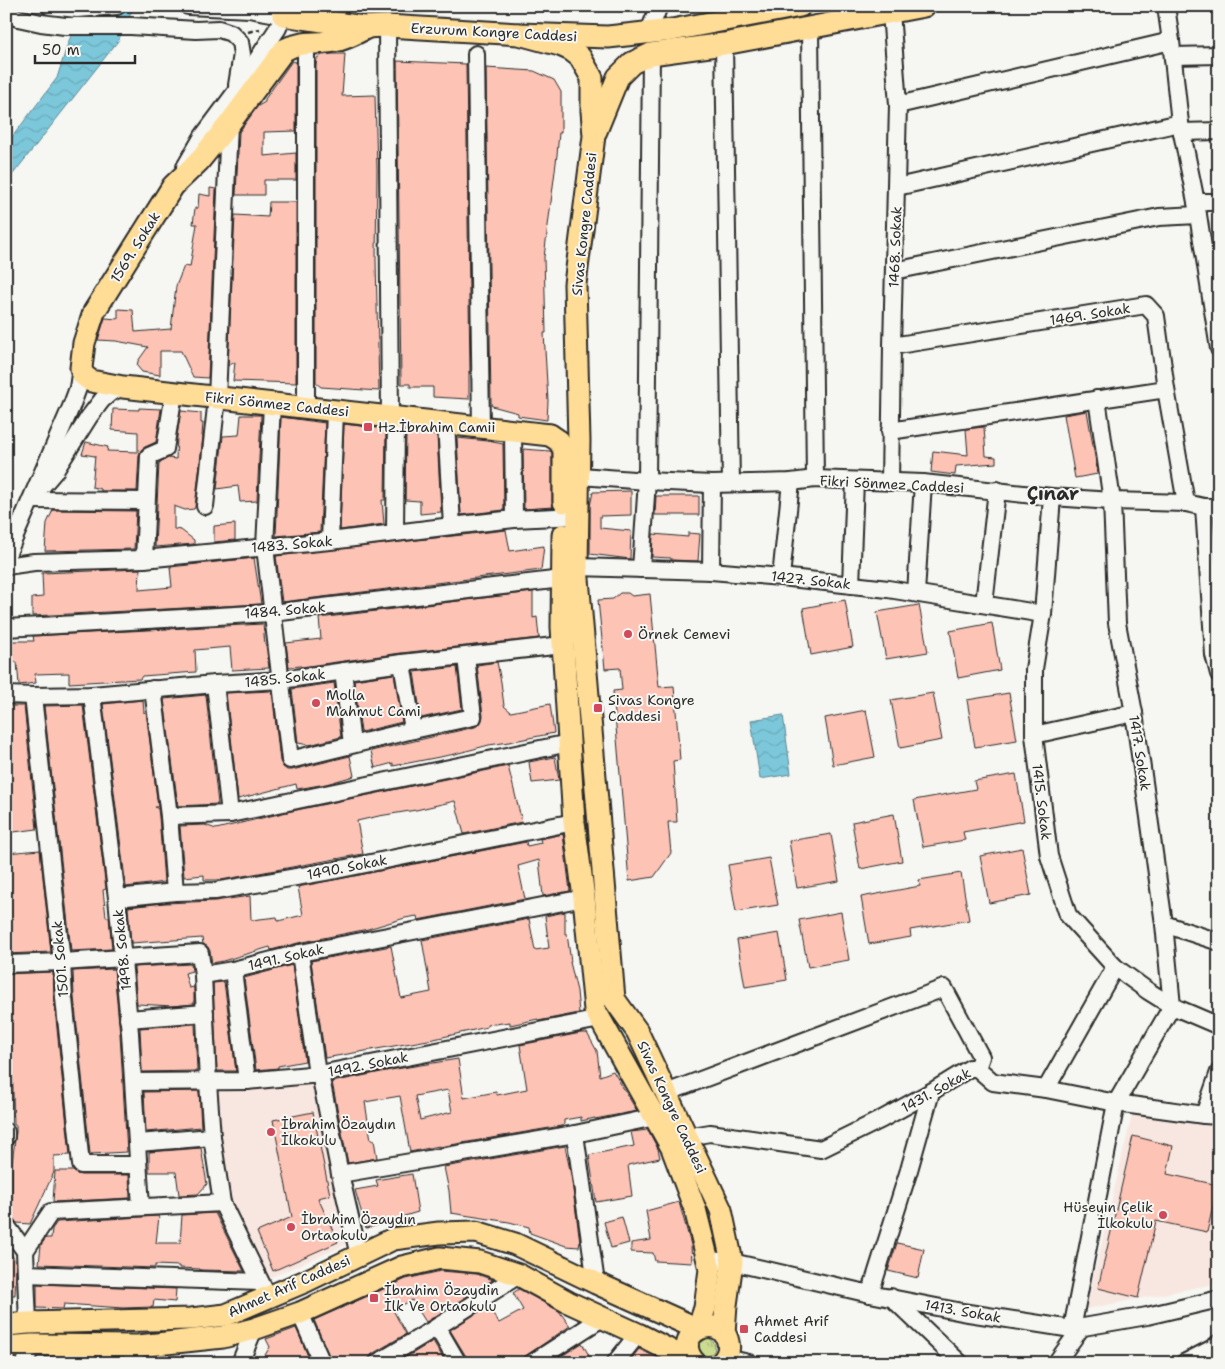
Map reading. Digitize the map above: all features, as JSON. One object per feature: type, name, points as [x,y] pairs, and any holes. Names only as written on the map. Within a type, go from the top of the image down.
[{"type":"main road","points":[[334,6],[378,27]]},
{"type":"main road","name":"Erzurum Kongre Caddesi","points":[[649,44],[800,6]]},
{"type":"main road","name":"Erzurum Kongre Caddesi","points":[[285,11],[378,27],[608,37],[649,44],[724,44],[924,6]]},
{"type":"main road","points":[[173,186],[200,161],[284,50],[296,44],[306,42],[334,41],[378,27]]},
{"type":"main road","name":"Sivas Kongre Caddesi","points":[[519,34],[560,45],[571,50],[580,56],[592,78],[594,136],[575,284],[578,395],[572,476],[569,573],[562,627],[574,822],[584,898],[595,1010],[672,1148],[695,1209],[708,1260],[710,1269],[706,1308],[698,1329]]},
{"type":"main road","name":"Sivas Kongre Caddesi","points":[[594,136],[618,77],[649,44]]},
{"type":"main road","name":"1569. Sokak","points":[[81,368],[84,343],[94,312],[173,186]]},
{"type":"main road","name":"Fikri Sönmez Caddesi","points":[[81,368],[83,375],[92,381],[123,387],[550,435]]},
{"type":"main road","points":[[550,435],[566,420],[578,395]]},
{"type":"main road","name":"Sivas Kongre Caddesi","points":[[550,435],[559,442],[564,450],[572,476]]},
{"type":"main road","name":"Sivas Kongre Caddesi","points":[[569,573],[614,999],[636,1031],[721,1210],[732,1262],[724,1333]]},
{"type":"main road","name":"Ahmet Arif Caddesi","points":[[6,1324],[190,1319],[226,1315],[264,1290],[306,1281],[393,1239],[438,1233],[476,1232],[515,1244],[698,1329]]},
{"type":"main road","name":"Ahmet Arif Caddesi","points":[[6,1347],[28,1354],[134,1354],[224,1337],[300,1314],[402,1266],[440,1258],[480,1262],[519,1275],[568,1302],[695,1363]]},
{"type":"main road","name":"Ahmet Arif Caddesi","points":[[695,1363],[689,1353],[688,1346],[692,1333],[704,1326],[712,1326],[724,1333]]},
{"type":"main road","points":[[724,1333],[729,1345],[725,1361]]},
{"type":"street","points":[[50,6],[77,8],[117,6]]},
{"type":"street","name":"Erzurum Kongre Caddesi","points":[[188,6],[285,11]]},
{"type":"street","points":[[641,569],[647,481],[649,44],[659,6]]},
{"type":"street","points":[[1166,6],[1181,128],[1197,208],[1211,261],[1219,349]]},
{"type":"street","name":"1569. Sokak","points":[[173,186],[203,136],[235,93],[278,28],[285,11]]},
{"type":"street","name":"1468. Sokak","points":[[890,482],[898,105],[891,12]]},
{"type":"street","points":[[10,18],[65,26],[219,29],[231,33],[240,42],[242,54],[235,93]]},
{"type":"street","points":[[378,27],[393,417],[395,533]]},
{"type":"street","points":[[810,28],[815,479]]},
{"type":"street","points":[[306,42],[306,408]]},
{"type":"street","points":[[724,44],[731,483]]},
{"type":"street","points":[[898,105],[1172,48],[1219,54]]},
{"type":"street","points":[[476,54],[481,427]]},
{"type":"street","points":[[204,506],[217,398],[229,124]]},
{"type":"street","points":[[896,187],[1181,128],[1219,131]]},
{"type":"street","points":[[894,271],[1159,217],[1219,202]]},
{"type":"street","name":"1469. Sokak","points":[[892,346],[1146,305],[1156,316],[1166,388],[1186,503]]},
{"type":"street","name":"1569. Sokak","points":[[6,556],[72,407],[78,388],[81,368]]},
{"type":"street","name":"1569. Sokak","points":[[31,500],[55,471],[102,400],[110,393],[123,387]]},
{"type":"street","points":[[890,431],[1166,388]]},
{"type":"street","points":[[144,559],[149,456],[165,449],[174,393]]},
{"type":"street","name":"1417. Sokak","points":[[1097,399],[1112,501],[1117,623],[1134,713],[1164,924],[1172,1006]]},
{"type":"street","points":[[272,404],[265,547],[290,760],[473,717],[466,657]]},
{"type":"street","points":[[330,541],[335,411]]},
{"type":"street","points":[[446,423],[452,526]]},
{"type":"street","points":[[513,431],[514,520]]},
{"type":"street","name":"Fikri Sönmez Caddesi","points":[[572,476],[712,484],[791,482],[815,479],[855,482],[923,483],[1052,497],[1186,503],[1212,507]]},
{"type":"street","points":[[781,577],[791,482]]},
{"type":"street","points":[[851,585],[855,482]]},
{"type":"street","points":[[916,593],[923,483]]},
{"type":"street","points":[[711,570],[712,484]]},
{"type":"street","points":[[984,604],[997,490]]},
{"type":"street","name":"1415. Sokak","points":[[1052,497],[1043,614],[1034,669],[1034,735],[1050,856],[1068,915],[1115,967],[1172,1006],[1219,1026]]},
{"type":"street","points":[[31,500],[146,501]]},
{"type":"street","points":[[1212,507],[1214,655],[1219,674]]},
{"type":"street","name":"1483. Sokak","points":[[6,566],[34,562],[144,559],[330,541],[452,526],[570,516]]},
{"type":"street","name":"1427. Sokak","points":[[569,573],[641,569],[711,570],[916,593],[1043,614]]},
{"type":"street","name":"1484. Sokak","points":[[6,628],[272,613],[569,573]]},
{"type":"street","name":"1485. Sokak","points":[[6,695],[92,694],[281,680],[402,663],[563,645]]},
{"type":"street","points":[[402,663],[413,730]]},
{"type":"street","points":[[343,671],[352,744]]},
{"type":"street","points":[[215,684],[230,814]]},
{"type":"street","points":[[154,689],[169,816],[175,892]]},
{"type":"street","name":"1498. Sokak","points":[[92,694],[128,1019],[134,1082],[141,1207]]},
{"type":"street","name":"1501. Sokak","points":[[33,696],[62,962],[81,1165],[138,1165]]},
{"type":"street","points":[[1034,735],[1134,713]]},
{"type":"street","points":[[169,816],[230,814],[569,743]]},
{"type":"street","name":"1490. Sokak","points":[[116,898],[175,892],[215,891],[336,870],[574,822]]},
{"type":"street","name":"1491. Sokak","points":[[202,975],[233,970],[300,953],[584,898]]},
{"type":"street","points":[[1164,924],[1219,942]]},
{"type":"street","points":[[6,964],[200,952],[212,1137],[222,1203],[264,1290],[26,1274]]},
{"type":"street","points":[[300,953],[318,1074],[359,1256]]},
{"type":"street","points":[[1046,1089],[1115,967]]},
{"type":"street","points":[[233,970],[247,1082]]},
{"type":"street","points":[[666,1093],[944,988],[980,1057],[977,1068]]},
{"type":"street","points":[[1056,1363],[1076,1328],[1116,1103],[1172,1006]]},
{"type":"street","points":[[128,1019],[205,1013]]},
{"type":"street","name":"1492. Sokak","points":[[134,1082],[247,1082],[318,1074],[600,1019]]},
{"type":"street","name":"1431. Sokak","points":[[686,1137],[710,1133],[820,1149],[882,1119],[970,1068],[977,1068],[993,1082],[1046,1089],[1116,1103],[1211,1116]]},
{"type":"street","points":[[1211,1116],[1219,1072]]},
{"type":"street","points":[[870,1294],[931,1092]]},
{"type":"street","points":[[340,1174],[576,1134],[655,1117]]},
{"type":"street","points":[[576,1134],[596,1283]]},
{"type":"street","points":[[138,1143],[212,1137]]},
{"type":"street","points":[[25,1251],[51,1212],[222,1203]]},
{"type":"street","points":[[6,1225],[25,1251],[28,1323]]},
{"type":"street","name":"1413. Sokak","points":[[708,1260],[732,1262],[870,1294],[962,1312],[1076,1328],[1148,1316],[1219,1299]]},
{"type":"street","points":[[378,1363],[519,1275]]},
{"type":"street","points":[[890,1297],[952,1360]]},
{"type":"street","points":[[300,1314],[322,1363]]},
{"type":"street","points":[[532,1363],[602,1318]]},
{"type":"street","points":[[437,1327],[458,1363]]},
{"type":"street","points":[[240,1363],[254,1329]]},
{"type":"street","points":[[615,1363],[638,1334]]},
{"type":"street","points":[[1184,1363],[1219,1343]]},
{"type":"street","points":[[725,1361],[749,1363]]},
{"type":"path","points":[[246,32],[261,28]]},
{"type":"shaded area","points":[[313,1084],[345,1245],[269,1278],[231,1209],[223,1184],[216,1092]]},
{"type":"shaded area","name":"Hüseyin Çelik İlkokulu","points":[[1132,1115],[1216,1124],[1219,1146],[1219,1283],[1086,1309]]},
{"type":"green space","points":[[702,1338],[710,1338],[715,1343],[713,1354],[702,1356],[697,1351],[697,1343]]},
{"type":"water","points":[[84,6],[134,6],[118,41],[6,183],[6,145],[57,78],[68,43]]},
{"type":"water","points":[[783,715],[791,774],[760,779],[751,720]]},
{"type":"building","points":[[345,54],[342,96],[375,95],[379,391],[321,387],[316,383],[316,66],[317,58],[322,55]]},
{"type":"building","points":[[292,61],[296,62],[296,131],[264,132],[264,156],[296,153],[296,180],[264,180],[264,195],[236,195],[239,132],[258,106],[265,102],[265,99]]},
{"type":"building","points":[[397,61],[466,64],[469,399],[433,397],[433,387],[410,387],[410,384],[401,384]]},
{"type":"building","points":[[486,68],[534,71],[554,80],[561,92],[561,133],[559,133],[544,257],[547,420],[518,416],[518,413],[492,406],[491,404]]},
{"type":"building","points":[[210,188],[216,189],[208,378],[193,377],[181,351],[160,351],[160,375],[142,372],[137,366],[138,361],[148,347],[116,341],[98,340],[105,318],[118,319],[118,309],[133,310],[135,332],[171,329],[176,286],[184,266],[190,267],[197,224],[193,224],[195,208],[198,208],[199,194],[210,196]]},
{"type":"building","points":[[269,202],[296,202],[296,383],[233,381],[235,362],[228,366],[235,215],[268,217]]},
{"type":"building","points":[[139,408],[161,409],[156,442],[141,450],[139,455],[137,491],[101,491],[101,489],[92,487],[95,456],[82,454],[86,442],[108,447],[107,451],[138,452],[138,432],[112,430],[113,409],[139,410]]},
{"type":"building","points":[[181,411],[201,413],[201,423],[203,423],[195,507],[194,509],[185,510],[174,506],[174,529],[181,530],[194,540],[194,544],[155,547],[159,463],[168,458],[176,459]]},
{"type":"building","points":[[1087,411],[1098,474],[1075,478],[1064,415]]},
{"type":"building","points":[[241,415],[261,415],[257,501],[240,502],[238,486],[217,489],[223,436],[239,435]]},
{"type":"building","points":[[281,417],[325,423],[320,532],[276,536]]},
{"type":"building","points":[[344,424],[386,429],[385,500],[382,500],[384,524],[340,530]]},
{"type":"building","points":[[984,427],[986,456],[996,457],[996,463],[956,466],[955,475],[931,472],[933,451],[968,455],[966,429]]},
{"type":"building","points":[[406,431],[437,435],[441,512],[420,514],[420,501],[405,500]]},
{"type":"building","points":[[457,438],[503,444],[504,510],[461,515]]},
{"type":"building","points":[[523,449],[550,451],[552,453],[553,507],[524,509]]},
{"type":"building","points":[[631,491],[631,515],[600,516],[600,528],[631,531],[630,559],[590,554],[590,506],[593,492]]},
{"type":"building","points":[[656,496],[699,496],[699,515],[655,515]]},
{"type":"building","points":[[53,510],[136,511],[134,549],[45,551],[47,523]]},
{"type":"building","points":[[235,524],[235,540],[214,542],[214,526]]},
{"type":"building","points":[[506,530],[510,551],[544,546],[541,570],[282,602],[276,556]]},
{"type":"building","points":[[688,533],[700,534],[698,561],[652,557],[653,534],[688,537]]},
{"type":"building","points":[[254,558],[261,604],[32,616],[32,598],[43,597],[42,573],[140,569],[139,590],[172,587],[170,567]]},
{"type":"building","points":[[533,592],[533,618],[537,617],[539,638],[289,667],[286,643],[321,639],[319,618]]},
{"type":"building","points":[[620,593],[628,593],[632,596],[650,594],[659,687],[674,686],[680,760],[673,761],[677,822],[668,822],[671,853],[654,877],[629,881],[613,691],[622,690],[620,668],[605,669],[598,600],[613,599]]},
{"type":"building","points":[[845,600],[853,647],[811,655],[803,608]]},
{"type":"building","points":[[919,605],[928,652],[886,659],[877,612]]},
{"type":"building","points":[[992,623],[1000,670],[958,678],[950,631]]},
{"type":"building","points":[[263,624],[269,668],[232,670],[230,647],[195,650],[196,672],[142,676],[140,679],[69,683],[69,673],[35,674],[36,683],[19,685],[17,662],[7,662],[7,641],[34,641],[33,636]]},
{"type":"building","points":[[497,662],[504,706],[511,712],[550,704],[554,733],[489,745],[455,754],[393,766],[393,763],[375,768],[371,751],[475,727],[480,724],[483,716],[477,665]]},
{"type":"building","points":[[457,667],[462,709],[421,718],[414,672]]},
{"type":"building","points":[[394,674],[402,722],[361,732],[354,680]]},
{"type":"building","name":"Molla Mahmut Cami","points":[[334,683],[341,737],[309,745],[298,743],[292,689]]},
{"type":"building","points":[[272,691],[280,761],[283,767],[287,770],[292,770],[350,756],[354,776],[326,784],[297,789],[296,784],[238,799],[226,693]]},
{"type":"building","points":[[933,693],[942,740],[900,748],[891,700]]},
{"type":"building","points":[[1009,693],[1017,740],[975,747],[967,700]]},
{"type":"building","points":[[206,695],[218,804],[178,806],[164,699]]},
{"type":"building","points":[[143,700],[158,807],[155,807],[158,809],[159,817],[164,882],[126,887],[103,704]]},
{"type":"building","points":[[83,705],[106,889],[103,890],[106,917],[109,917],[112,949],[71,951],[44,706]]},
{"type":"building","points":[[6,706],[24,706],[37,829],[6,833]]},
{"type":"building","points":[[866,710],[875,757],[833,765],[825,718]]},
{"type":"building","points":[[555,757],[559,780],[532,783],[529,762]]},
{"type":"building","points":[[508,766],[522,822],[464,834],[455,801],[357,821],[363,854],[221,880],[204,880],[204,875],[184,877],[180,826],[205,825],[216,829],[287,812]]},
{"type":"building","points":[[1016,774],[1024,821],[963,832],[965,840],[923,847],[914,800],[976,789],[974,781]]},
{"type":"building","points":[[894,814],[902,861],[860,869],[852,822]]},
{"type":"building","points":[[563,834],[570,891],[543,896],[539,860],[518,866],[525,899],[418,920],[417,916],[405,918],[368,929],[271,950],[270,947],[223,961],[212,963],[210,951],[203,944],[202,938],[131,943],[128,907],[164,903],[215,901],[250,896],[251,920],[277,917],[278,921],[303,915],[298,887],[526,842],[527,846],[541,843],[540,839]]},
{"type":"building","points":[[831,834],[839,881],[797,888],[789,841]]},
{"type":"building","points":[[1022,848],[1031,895],[989,903],[980,856]]},
{"type":"building","points":[[40,850],[51,952],[6,954],[6,853]]},
{"type":"building","points":[[769,858],[778,905],[736,912],[728,865]]},
{"type":"building","points":[[961,873],[969,920],[910,930],[911,937],[869,944],[861,897],[920,886],[919,880]]},
{"type":"building","points":[[565,912],[565,934],[567,934],[579,1013],[510,1025],[510,1022],[487,1025],[487,1027],[434,1039],[325,1058],[311,961],[391,946],[401,998],[431,992],[422,940],[529,919],[535,950],[549,948],[545,916]]},
{"type":"building","points":[[841,912],[849,960],[808,967],[799,920]]},
{"type":"building","points":[[779,933],[787,980],[745,987],[737,940]]},
{"type":"building","points":[[191,964],[192,971],[185,973],[189,988],[194,987],[194,1004],[172,1006],[137,1004],[134,967]]},
{"type":"building","points":[[292,965],[305,1061],[278,1066],[278,1068],[256,1070],[244,978]]},
{"type":"building","points":[[114,969],[127,1152],[90,1154],[73,971]]},
{"type":"building","points":[[53,972],[54,999],[70,1155],[54,1156],[54,1172],[30,1224],[17,1223],[12,1217],[12,1163],[16,1125],[14,1125],[6,974]]},
{"type":"building","points":[[224,982],[236,1071],[217,1071],[213,983]]},
{"type":"building","points":[[195,1024],[197,1071],[142,1072],[140,1028]]},
{"type":"building","points":[[587,1033],[597,1051],[600,1076],[613,1071],[637,1111],[581,1121],[581,1117],[564,1120],[564,1125],[561,1126],[410,1152],[400,1096],[365,1102],[371,1140],[374,1140],[377,1158],[348,1163],[332,1082],[458,1059],[464,1098],[496,1092],[497,1095],[527,1089],[520,1045]],"holes":[[[448,1090],[452,1112],[420,1120],[415,1096]]]},
{"type":"building","points":[[199,1091],[201,1127],[146,1132],[144,1092]]},
{"type":"building","points":[[313,1112],[330,1195],[318,1198],[338,1242],[273,1271],[257,1232],[292,1217],[273,1120]]},
{"type":"building","points":[[648,1130],[658,1149],[660,1158],[628,1165],[632,1196],[596,1202],[589,1155],[634,1146],[631,1132]]},
{"type":"building","points":[[1133,1136],[1173,1146],[1167,1174],[1218,1185],[1207,1232],[1156,1221],[1138,1298],[1098,1288]]},
{"type":"building","points":[[565,1146],[571,1175],[580,1242],[579,1247],[566,1246],[530,1233],[529,1227],[451,1213],[444,1167]]},
{"type":"building","points":[[201,1148],[207,1184],[198,1194],[179,1195],[176,1172],[149,1172],[149,1152]]},
{"type":"building","points":[[55,1171],[73,1171],[81,1175],[129,1175],[130,1198],[53,1202]]},
{"type":"building","points":[[412,1174],[418,1212],[401,1217],[402,1220],[366,1228],[355,1190],[378,1186],[376,1180]]},
{"type":"building","points":[[679,1202],[691,1245],[692,1263],[655,1261],[653,1253],[631,1252],[631,1243],[651,1240],[646,1211]]},
{"type":"building","points":[[215,1213],[244,1271],[200,1270],[179,1268],[179,1266],[155,1265],[155,1268],[39,1264],[41,1245],[46,1238],[51,1238],[52,1229],[57,1222],[159,1216],[156,1243],[180,1243],[182,1215]]},
{"type":"building","points":[[622,1217],[629,1243],[611,1248],[604,1222]]},
{"type":"building","points":[[897,1243],[924,1249],[918,1278],[888,1271]]},
{"type":"building","points":[[6,1244],[16,1263],[15,1295],[6,1295]]},
{"type":"building","points":[[441,1271],[477,1274],[493,1280],[426,1322],[412,1300],[393,1310],[406,1334],[372,1354],[367,1363],[332,1363],[314,1320],[406,1279]]},
{"type":"building","points":[[37,1284],[176,1289],[175,1302],[154,1300],[153,1307],[123,1308],[64,1304],[63,1309],[37,1308]]},
{"type":"building","points":[[519,1289],[559,1311],[570,1326],[515,1363],[468,1363],[467,1358],[450,1330],[488,1306],[499,1323],[523,1310],[513,1293]]},
{"type":"building","points":[[296,1328],[311,1363],[260,1363],[270,1347],[266,1339]]},
{"type":"building","points":[[433,1341],[446,1363],[397,1363]]},
{"type":"building","points":[[582,1343],[591,1359],[586,1363],[551,1363]]},
{"type":"building","points":[[639,1349],[666,1362],[667,1363],[628,1363]]},
{"type":"place","name":"Hz.İbrahim Camii","points":[[368,427]]},
{"type":"place","name":"Örnek Cemevi","points":[[628,634]]},
{"type":"place","name":"Molla Mahmut Cami","points":[[316,703]]},
{"type":"place","name":"Sivas Kongre Caddesi","points":[[598,708]]},
{"type":"place","name":"İbrahim Özaydın İlkokulu","points":[[271,1132]]},
{"type":"place","name":"Hüseyin Çelik İlkokulu","points":[[1163,1215]]},
{"type":"place","name":"İbrahim Özaydın Ortaokulu","points":[[291,1227]]},
{"type":"place","name":"İbrahim Özaydin İlk Ve Ortaokulu","points":[[374,1298]]},
{"type":"place","name":"Ahmet Arif Caddesi","points":[[744,1329]]},
{"type":"district","name":"Çınar","points":[[1053,493]]}]
